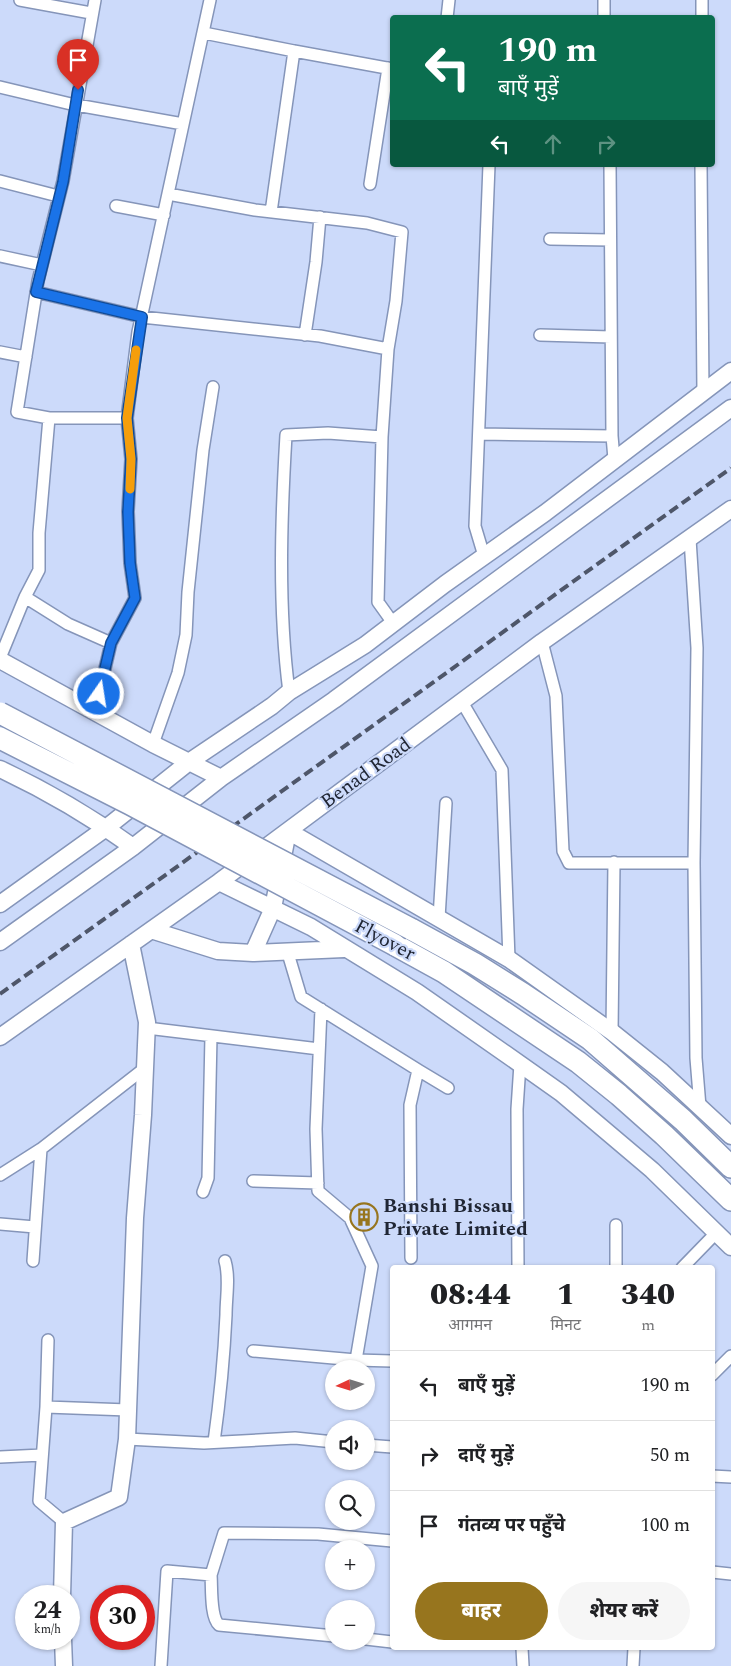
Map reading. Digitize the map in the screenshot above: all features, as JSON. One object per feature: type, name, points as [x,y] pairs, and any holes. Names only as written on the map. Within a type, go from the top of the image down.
[{"type":"highway","name":"Flyover","points":[[0,713],[411,929],[499,979],[590,1039],[683,1120],[731,1167]]},
{"type":"highway","name":"Flyover","points":[[0,738],[130,804],[444,972],[578,1062],[619,1095],[731,1200]]},
{"type":"main road","points":[[0,904],[106,828],[189,762],[272,706],[289,692],[365,645],[545,513],[731,371]]},
{"type":"main road","points":[[0,942],[133,847],[221,778],[334,700],[731,408]]},
{"type":"main road","name":"Benad Road","points":[[0,1038],[219,882],[542,642],[731,509]]},
{"type":"main road","points":[[0,659],[153,744],[221,778]]},
{"type":"main road","points":[[0,769],[27,782],[106,828],[133,847]]},
{"type":"main road","points":[[253,953],[273,908],[288,831],[509,959],[612,1032],[731,1136]]},
{"type":"main road","points":[[219,882],[311,927],[344,949],[417,992],[561,1093],[652,1170],[731,1247]]},
{"type":"main road","points":[[151,930],[218,951],[253,953],[287,950],[344,949]]},
{"type":"main road","points":[[62,1585],[64,1522],[119,1497],[127,1439],[135,1218],[147,1028],[131,944]]},
{"type":"main road","points":[[63,1650],[64,1666]]},
{"type":"street","points":[[20,0],[92,13]]},
{"type":"street","points":[[95,0],[63,182],[58,196],[36,292],[17,412],[49,418],[127,418]]},
{"type":"street","points":[[95,711],[111,643],[135,598],[130,563],[128,512],[131,459],[127,418],[142,317],[210,0]]},
{"type":"street","points":[[447,15],[449,0]]},
{"type":"street","points":[[604,0],[604,15]]},
{"type":"street","points":[[702,0],[702,15]]},
{"type":"street","points":[[204,33],[390,68],[370,184]]},
{"type":"street","points":[[271,212],[294,50]]},
{"type":"street","points":[[0,87],[76,105],[183,124]]},
{"type":"street","points":[[484,556],[475,526],[489,167]]},
{"type":"street","points":[[610,167],[610,336],[614,460]]},
{"type":"street","points":[[701,167],[703,392]]},
{"type":"street","points":[[0,181],[58,196]]},
{"type":"street","points":[[168,194],[271,212],[367,223],[402,232],[396,301],[388,349],[382,437],[378,602],[393,623]]},
{"type":"street","points":[[116,206],[164,215]]},
{"type":"street","points":[[305,334],[316,262],[320,217]]},
{"type":"street","points":[[550,239],[610,240]]},
{"type":"street","points":[[0,256],[42,265]]},
{"type":"street","points":[[36,292],[142,317],[305,334],[388,349]]},
{"type":"street","points":[[540,335],[610,336]]},
{"type":"street","points":[[0,352],[26,357]]},
{"type":"street","points":[[153,744],[178,673],[186,635],[188,592],[203,450],[213,387]]},
{"type":"street","points":[[0,659],[24,597],[39,570],[49,418]]},
{"type":"street","points":[[289,692],[285,663],[282,582],[282,499],[286,435],[328,432],[382,437]]},
{"type":"street","points":[[480,434],[612,436]]},
{"type":"street","points":[[690,539],[697,648],[694,863],[696,1058],[700,1107]]},
{"type":"street","points":[[24,597],[68,624],[111,643]]},
{"type":"street","points":[[542,642],[556,696],[563,851],[569,863],[694,863]]},
{"type":"street","points":[[462,702],[502,770],[509,959]]},
{"type":"street","points":[[439,918],[446,803]]},
{"type":"street","points":[[612,1032],[614,862]]},
{"type":"street","points":[[287,950],[301,997],[448,1088]]},
{"type":"street","points":[[253,1351],[356,1360],[372,1266],[350,1218],[318,1191],[316,1129],[321,1009]]},
{"type":"street","points":[[147,1028],[320,1049]]},
{"type":"street","points":[[202,1192],[208,1178],[211,1036]]},
{"type":"street","points":[[518,1265],[517,1109],[520,1064]]},
{"type":"street","points":[[0,1175],[41,1148],[145,1068]]},
{"type":"street","points":[[411,1258],[410,1105],[418,1070]]},
{"type":"street","points":[[33,1261],[41,1148]]},
{"type":"street","points":[[253,1182],[318,1183]]},
{"type":"street","points":[[0,1224],[35,1227]]},
{"type":"street","points":[[616,1225],[616,1265]]},
{"type":"street","points":[[685,1265],[716,1233]]},
{"type":"street","points":[[214,1442],[221,1394],[228,1271],[225,1261]]},
{"type":"street","points":[[48,1340],[46,1407],[39,1501],[64,1522]]},
{"type":"street","points":[[715,1372],[731,1356]]},
{"type":"street","points":[[375,1361],[390,1361]]},
{"type":"street","points":[[46,1407],[128,1410]]},
{"type":"street","points":[[127,1439],[214,1442],[295,1438],[325,1441]]},
{"type":"street","points":[[375,1446],[390,1447]]},
{"type":"street","points":[[0,1458],[42,1455]]},
{"type":"street","points":[[715,1476],[731,1477]]},
{"type":"street","points":[[325,1635],[219,1625],[215,1622],[211,1575],[224,1533],[318,1534],[390,1541]]},
{"type":"street","points":[[161,1666],[167,1571],[211,1575]]},
{"type":"street","points":[[715,1572],[731,1574]]},
{"type":"street","points":[[375,1640],[390,1642]]},
{"type":"street","points":[[522,1650],[523,1666]]},
{"type":"street","points":[[633,1666],[634,1650]]},
{"type":"building","name":"Banshi Bissau Private Limited","points":[[372,1210],[373,1222],[361,1223],[355,1211]]},
{"type":"railway","points":[[0,994],[731,468]]},
{"type":"slow traffic","points":[[130,489],[131,459],[127,418],[136,350]]},
{"type":"place","name":"Banshi Bissau Private Limited","points":[[364,1217]]},
{"type":"route","points":[[78,90],[63,182],[58,196],[36,292],[142,317],[138,332],[127,418],[131,459],[128,512],[130,563],[135,598],[111,643],[99,694]]}]
